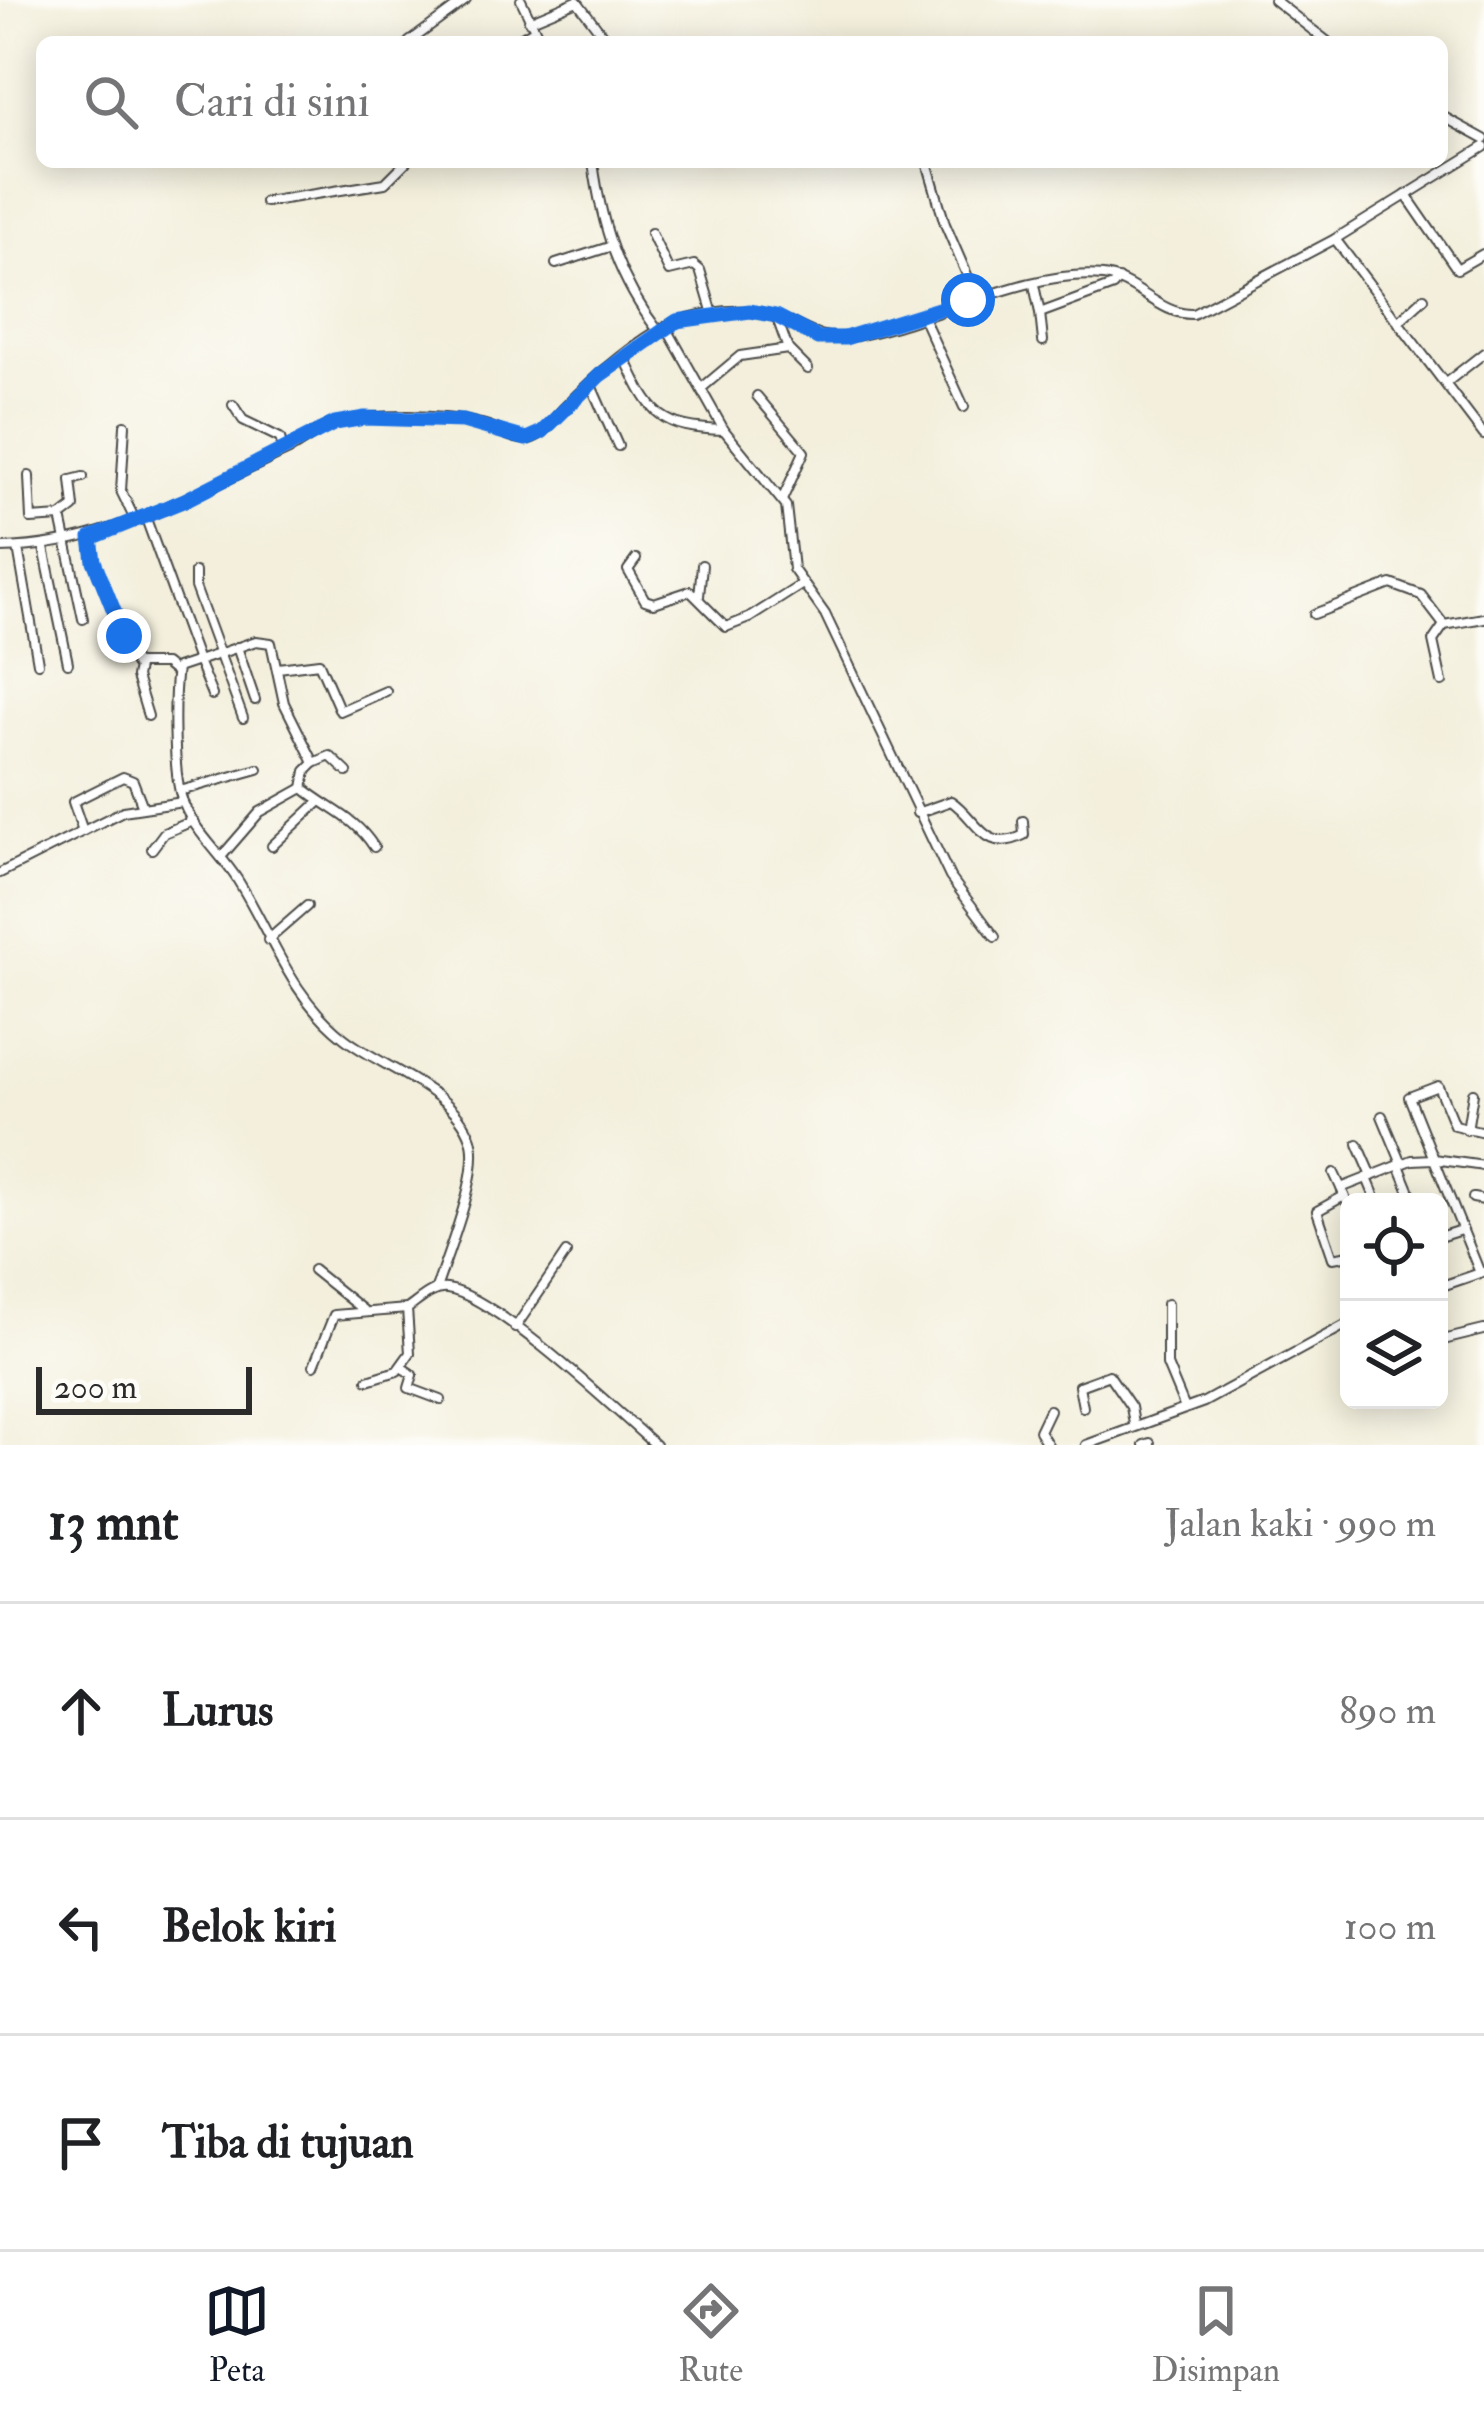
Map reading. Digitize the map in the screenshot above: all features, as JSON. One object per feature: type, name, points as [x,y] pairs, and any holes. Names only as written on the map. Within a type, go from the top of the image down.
[{"type":"street","points":[[417,36],[466,0]]},
{"type":"street","points":[[521,0],[538,36]]},
{"type":"street","points":[[1274,0],[1320,36]]},
{"type":"street","points":[[520,36],[577,1],[603,36]]},
{"type":"street","points":[[1448,120],[1484,143],[1448,167]]},
{"type":"street","points":[[265,202],[386,183],[400,168]]},
{"type":"street","points":[[593,168],[609,247],[631,293],[703,387],[724,430],[782,500],[793,569],[825,614],[950,877],[995,937]]},
{"type":"street","points":[[928,168],[977,298]]},
{"type":"street","points":[[0,548],[44,548],[91,538],[284,452],[328,425],[365,418],[476,422],[519,439],[534,438],[590,383],[662,330],[713,314],[776,316],[826,339],[923,317],[977,298],[1094,276],[1118,280],[1169,309],[1193,314],[1335,239],[1446,168]]},
{"type":"street","points":[[1406,195],[1457,269],[1484,254]]},
{"type":"street","points":[[650,233],[672,273],[694,265],[700,270],[713,314]]},
{"type":"street","points":[[1335,239],[1484,435]]},
{"type":"street","points":[[556,264],[609,247]]},
{"type":"street","points":[[1040,313],[1118,280]]},
{"type":"street","points":[[1034,285],[1043,341]]},
{"type":"street","points":[[1399,321],[1424,298]]},
{"type":"street","points":[[776,316],[788,349],[808,369]]},
{"type":"street","points":[[923,317],[964,406]]},
{"type":"street","points":[[703,387],[740,356],[788,349]]},
{"type":"street","points":[[1448,382],[1484,353]]},
{"type":"street","points":[[624,357],[650,409],[669,423],[724,430]]},
{"type":"street","points":[[590,383],[618,446]]},
{"type":"street","points":[[757,396],[804,452],[782,500]]},
{"type":"street","points":[[233,405],[243,420],[280,439],[284,452]]},
{"type":"street","points":[[125,425],[121,491],[140,518],[212,695]]},
{"type":"street","points":[[29,476],[31,518],[61,517],[74,508],[71,480],[83,477]]},
{"type":"street","points":[[61,517],[83,619]]},
{"type":"street","points":[[91,538],[115,617],[138,667],[136,677],[148,716]]},
{"type":"street","points":[[18,548],[38,663]]},
{"type":"street","points":[[44,548],[68,663]]},
{"type":"street","points":[[636,559],[628,570],[650,603],[676,592],[699,596],[730,627],[801,585]]},
{"type":"street","points":[[699,596],[702,565]]},
{"type":"street","points":[[195,572],[195,587],[244,718]]},
{"type":"street","points":[[1314,614],[1391,584],[1420,595],[1444,625]]},
{"type":"street","points":[[1442,682],[1433,641],[1444,625],[1484,618]]},
{"type":"street","points":[[314,763],[284,703],[271,643],[237,647],[179,666],[179,791],[286,974],[328,1025],[437,1098],[466,1127],[473,1166],[436,1289],[406,1309],[334,1315],[314,1365]]},
{"type":"street","points":[[237,647],[255,700]]},
{"type":"street","points":[[278,668],[319,663],[340,711],[386,691]]},
{"type":"street","points":[[138,667],[165,664],[176,674]]},
{"type":"street","points":[[304,788],[304,775],[314,763],[330,756],[347,772]]},
{"type":"street","points":[[179,791],[258,770]]},
{"type":"street","points":[[83,832],[73,802],[124,776],[133,781],[143,807]]},
{"type":"street","points":[[304,788],[355,818],[374,847]]},
{"type":"street","points":[[221,856],[260,812],[304,788]]},
{"type":"street","points":[[272,846],[320,801]]},
{"type":"street","points":[[917,813],[950,801],[980,835],[999,841],[1024,835],[1023,821]]},
{"type":"street","points":[[0,873],[143,807],[183,802]]},
{"type":"street","points":[[152,849],[164,833],[193,821]]},
{"type":"street","points":[[268,940],[307,906]]},
{"type":"street","points":[[1448,1284],[1482,1272],[1410,1096],[1438,1086],[1454,1125],[1484,1132]]},
{"type":"street","points":[[1467,1130],[1473,1094]]},
{"type":"street","points":[[1382,1116],[1411,1193]]},
{"type":"street","points":[[1358,1144],[1374,1193]]},
{"type":"street","points":[[1334,1173],[1343,1192],[1400,1164],[1434,1159],[1484,1166]]},
{"type":"street","points":[[1340,1194],[1317,1211],[1332,1257],[1340,1256]]},
{"type":"street","points":[[1473,1198],[1484,1200]]},
{"type":"street","points":[[1448,1234],[1462,1230]]},
{"type":"street","points":[[514,1328],[566,1252]]},
{"type":"street","points":[[313,1270],[364,1311]]},
{"type":"street","points":[[436,1289],[463,1293],[514,1328],[656,1445]]},
{"type":"street","points":[[1167,1304],[1167,1364],[1184,1406]]},
{"type":"street","points":[[368,1380],[401,1367],[410,1353],[406,1309]]},
{"type":"street","points":[[1086,1445],[1204,1402],[1340,1328]]},
{"type":"street","points":[[1448,1339],[1484,1330]]},
{"type":"street","points":[[401,1367],[413,1375],[409,1388],[441,1400]]},
{"type":"street","points":[[1083,1407],[1079,1386],[1105,1374],[1131,1407],[1134,1424]]},
{"type":"street","points":[[1048,1445],[1039,1431],[1049,1410]]},
{"type":"route","points":[[124,636],[94,561],[91,538],[295,448],[328,425],[365,418],[451,420],[489,425],[519,439],[534,438],[600,375],[677,321],[750,311],[776,316],[818,338],[845,338],[968,300]]}]
